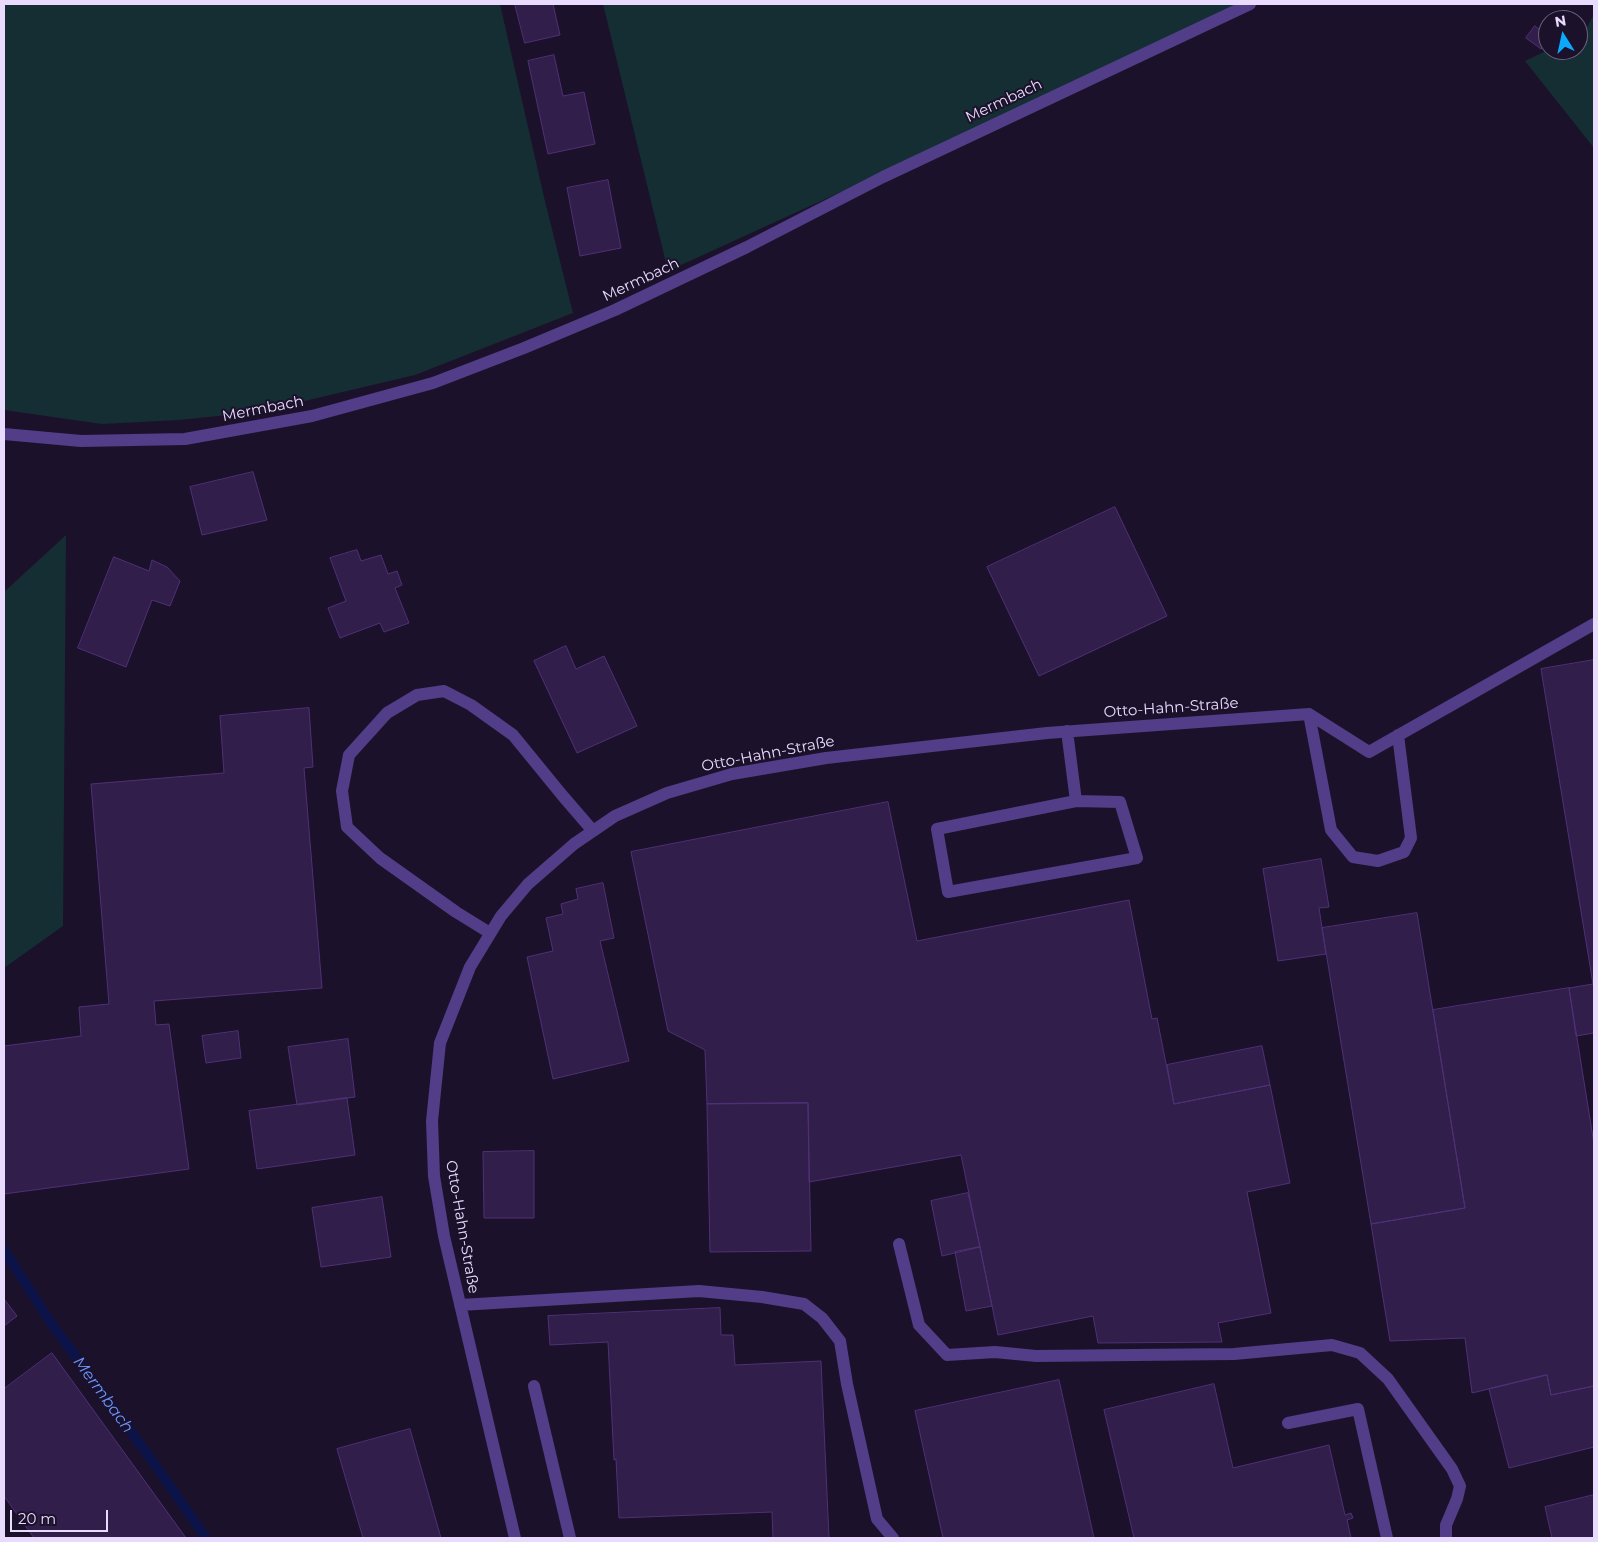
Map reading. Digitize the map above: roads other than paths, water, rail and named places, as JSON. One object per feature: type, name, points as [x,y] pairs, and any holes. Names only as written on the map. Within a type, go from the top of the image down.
[{"type":"street","name":"Mermbach","points":[[4,434],[81,441],[185,439],[312,416],[433,383],[615,310],[747,247],[883,177],[1250,4]]},
{"type":"street","points":[[1308,714],[1369,752],[1594,624]]},
{"type":"street","points":[[490,933],[456,912],[380,858],[347,827],[342,791],[349,755],[386,713],[417,695],[444,690],[471,705],[513,735],[594,831]]},
{"type":"street","points":[[1308,714],[1331,830],[1352,857],[1378,862],[1404,852],[1411,838],[1398,735]]},
{"type":"street","name":"Otto-Hahn-Straße","points":[[515,1538],[444,1236],[434,1176],[432,1121],[440,1043],[470,967],[500,916],[528,884],[574,844],[615,816],[667,793],[732,774],[826,758],[1067,731],[1308,714]]},
{"type":"street","points":[[1067,731],[1076,801]]},
{"type":"street","points":[[1076,801],[1120,802],[1137,858],[948,892],[937,829],[1076,801]]},
{"type":"street","points":[[899,1244],[919,1326],[947,1355],[995,1352],[1036,1356],[1234,1354],[1332,1345],[1360,1353],[1388,1379],[1452,1469],[1460,1486],[1457,1499],[1446,1524],[1446,1538]]},
{"type":"street","points":[[460,1305],[699,1291],[762,1297],[804,1304],[822,1318],[840,1341],[847,1384],[877,1519],[893,1538]]},
{"type":"street","points":[[534,1386],[570,1538]]},
{"type":"street","points":[[1288,1423],[1358,1409],[1387,1538]]},
{"type":"waterway","name":"Mermbach","points":[[4,1250],[51,1323],[146,1452],[206,1538]]}]
